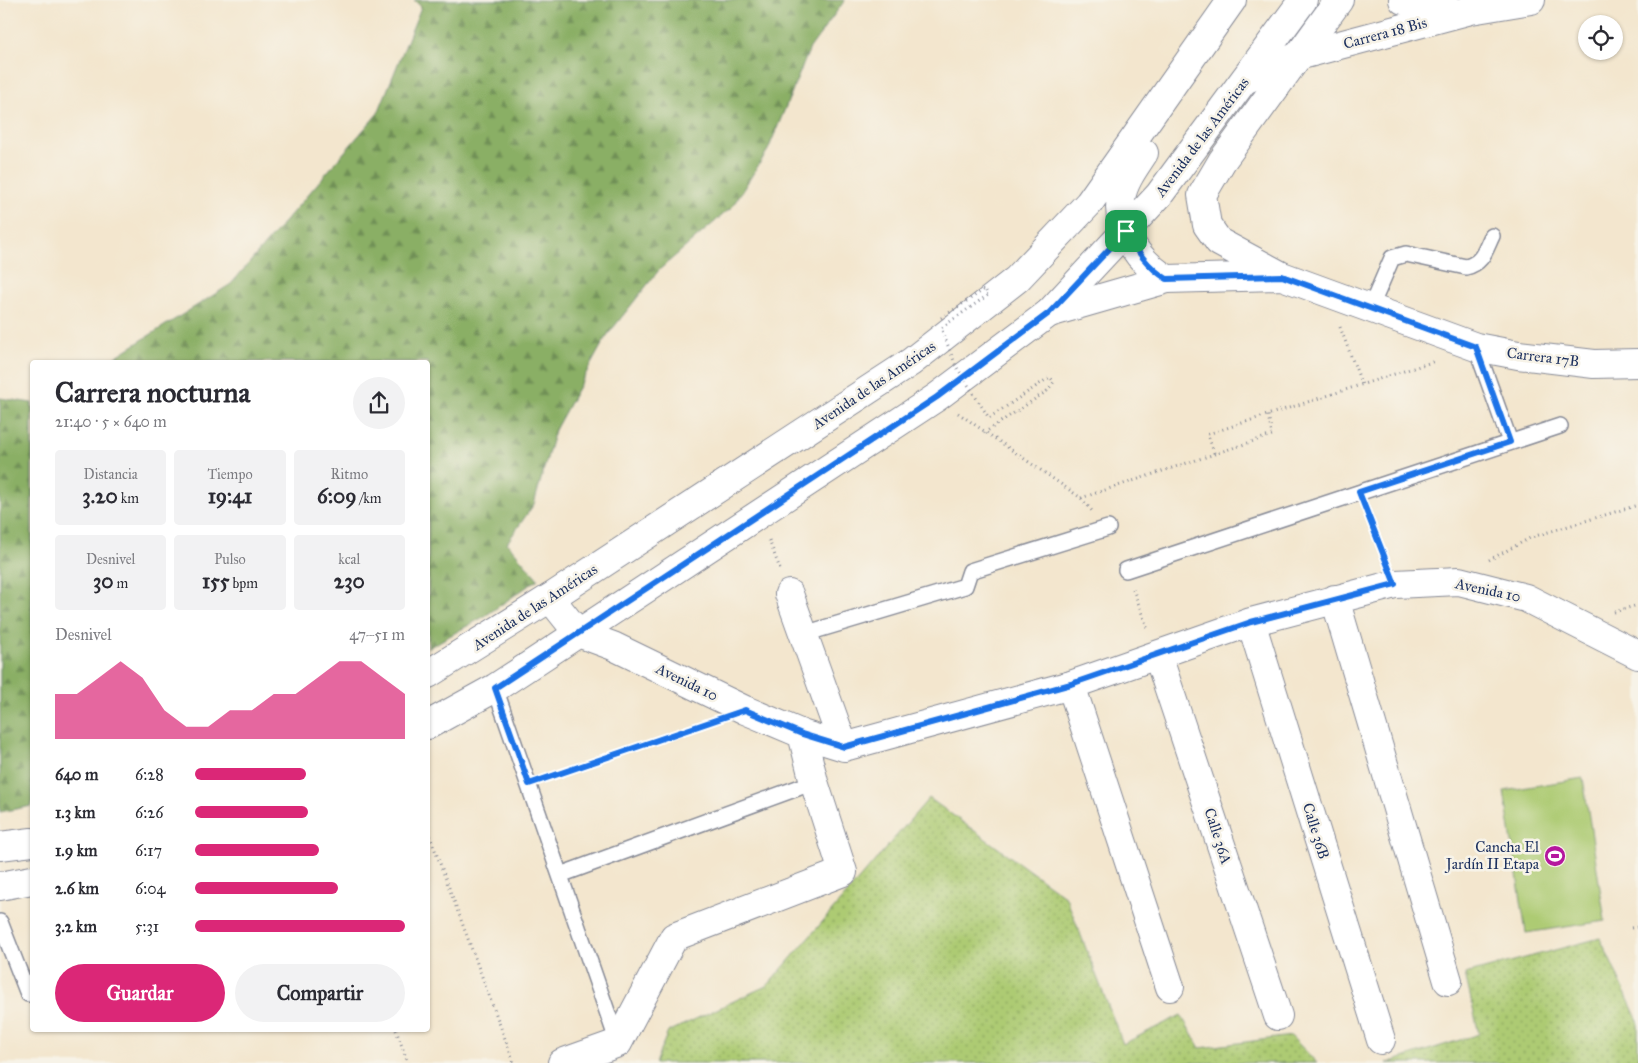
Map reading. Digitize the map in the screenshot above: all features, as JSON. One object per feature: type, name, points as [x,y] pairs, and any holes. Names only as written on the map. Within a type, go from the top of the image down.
[{"type":"street","name":"Avenida de las Américas","points":[[430,673],[550,598],[911,362],[1017,279],[1089,203],[1232,0]]},
{"type":"street","name":"Avenida de las Américas","points":[[430,724],[495,688],[937,397],[1049,313],[1159,195],[1247,79],[1303,0]]},
{"type":"street","name":"Carrera 18 Bis","points":[[1298,56],[1339,0]]},
{"type":"street","name":"Carrera 18 Bis","points":[[1403,0],[1438,11],[1471,10]]},
{"type":"street","name":"Carrera 18 Bis","points":[[1247,79],[1298,56],[1471,10],[1531,0]]},
{"type":"street","points":[[1167,279],[1155,272],[1140,256],[1126,231],[1120,206],[1128,178],[1188,87],[1200,46]]},
{"type":"street","name":"Carrera 17B","points":[[1298,56],[1222,161],[1202,195],[1207,225],[1219,242],[1282,276],[1476,347],[1518,355],[1594,364],[1638,363]]},
{"type":"street","name":"Carrera 17B","points":[[1049,313],[1167,279],[1282,276]]},
{"type":"street","name":"Avenida 10","points":[[578,633],[613,646],[745,710],[802,734],[844,747],[1071,684],[1158,656],[1251,622],[1335,598],[1395,584],[1459,581],[1526,598],[1638,655]]},
{"type":"street","points":[[789,594],[844,747]]},
{"type":"street","points":[[550,598],[578,633]]},
{"type":"street","points":[[1335,598],[1448,981]]},
{"type":"street","name":"Calle 36B","points":[[1251,622],[1381,1040]]},
{"type":"street","name":"Calle 36A","points":[[1158,656],[1278,1016]]},
{"type":"street","points":[[1071,684],[1170,987]]},
{"type":"street","points":[[562,1063],[618,1043],[674,937],[843,872],[814,782],[802,734]]},
{"type":"street","points":[[0,846],[30,842]]},
{"type":"street","points":[[0,886],[30,880]]},
{"type":"lane","points":[[1370,309],[1392,258],[1406,254],[1466,267],[1475,265],[1481,260],[1492,236]]},
{"type":"lane","points":[[1476,347],[1510,442]]},
{"type":"lane","points":[[1126,570],[1560,426]]},
{"type":"lane","points":[[804,634],[965,586],[970,571],[1108,528]]},
{"type":"lane","points":[[495,688],[618,1043]]},
{"type":"lane","points":[[560,875],[814,782]]},
{"type":"lane","points":[[0,922],[28,994]]},
{"type":"path","points":[[941,318],[986,289],[988,294],[941,328],[956,366],[988,418],[1050,377],[1054,382],[1047,391],[984,433]]},
{"type":"path","points":[[1328,294],[1362,385]]},
{"type":"path","points":[[1214,453],[1208,434],[1476,347]]},
{"type":"path","points":[[937,397],[984,433],[1081,498],[1108,528]]},
{"type":"path","points":[[1081,498],[1272,435],[1268,415]]},
{"type":"path","points":[[1359,492],[1395,584]]},
{"type":"path","points":[[1459,581],[1493,557],[1532,537],[1638,505]]},
{"type":"path","points":[[760,514],[789,594]]},
{"type":"path","points":[[1126,570],[1158,656]]},
{"type":"path","points":[[529,784],[745,710]]},
{"type":"path","points":[[430,836],[514,1063]]},
{"type":"path","points":[[1630,928],[1638,927]]},
{"type":"path","points":[[397,1032],[408,1063]]},
{"type":"green space","points":[[414,0],[845,0],[810,48],[768,150],[732,207],[659,270],[606,337],[555,430],[534,504],[507,543],[538,579],[485,616],[430,647],[430,360],[110,360],[231,284],[378,113],[421,7]]},
{"type":"green space","points":[[0,398],[30,403],[30,806],[0,812]]},
{"type":"green space","name":"Cancha El Jardín II Etapa","points":[[1583,778],[1605,921],[1526,933],[1504,791]]},
{"type":"green space","points":[[929,798],[1066,897],[1123,1044],[1181,1015],[1200,1048],[1291,1036],[1317,1063],[655,1063],[668,1032],[768,985]]},
{"type":"green space","points":[[1600,938],[1638,1021],[1638,1063],[1387,1063],[1479,1034],[1465,974]]},
{"type":"place","name":"Cancha El Jardín II Etapa","points":[[1555,856]]},
{"type":"route","points":[[1126,231],[1140,256],[1155,272],[1167,279],[1210,276],[1282,276],[1476,347],[1510,442],[1359,492],[1395,584],[1335,598],[1251,622],[1158,656],[1071,684],[844,747],[802,734],[745,710],[529,784],[495,688],[937,397],[1049,313],[1126,231]]}]
